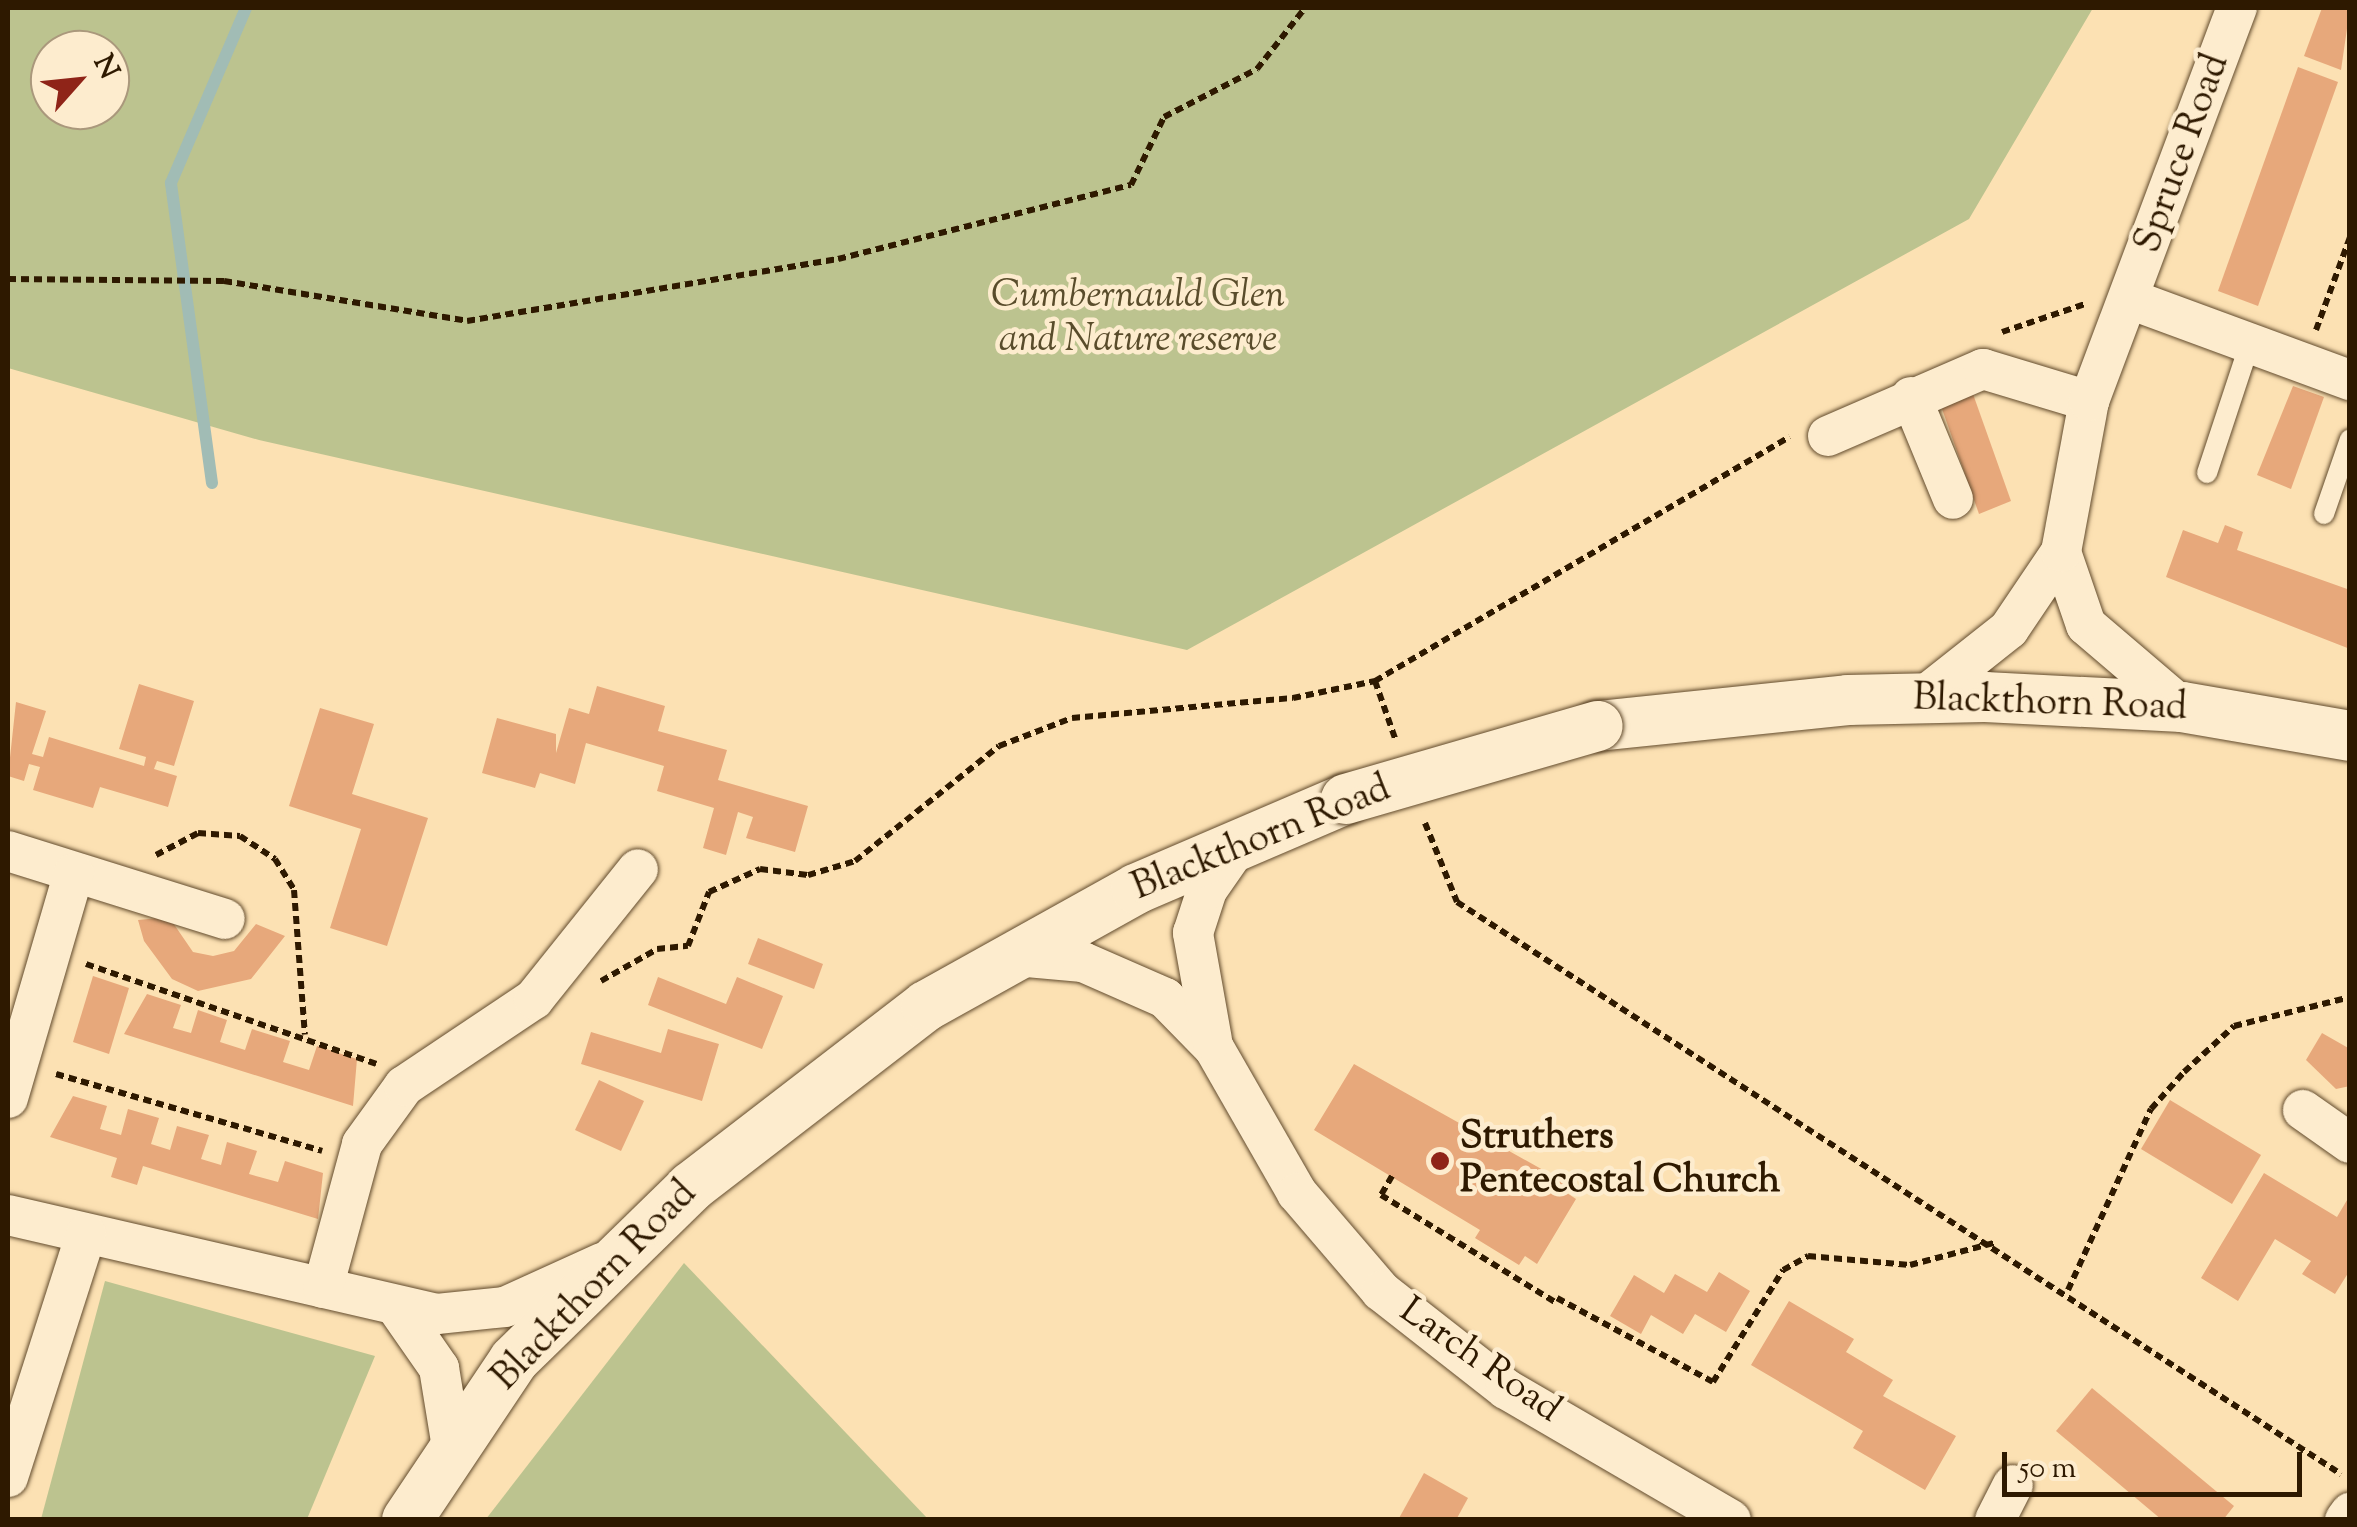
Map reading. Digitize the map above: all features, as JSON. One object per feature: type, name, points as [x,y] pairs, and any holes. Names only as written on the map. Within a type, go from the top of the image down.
[{"type":"street","name":"Spruce Road","points":[[1922,698],[2009,629],[2060,552],[2089,401],[2132,300],[2237,8]]},
{"type":"street","name":"Spruce Road","points":[[2132,300],[2350,380]]},
{"type":"street","points":[[1812,434],[1983,370],[2089,401]]},
{"type":"street","points":[[1911,397],[1953,499]]},
{"type":"street","points":[[2060,552],[2086,626],[2182,707]]},
{"type":"street","name":"Blackthorn Road","points":[[406,1520],[514,1360],[691,1186],[926,1006],[1016,956],[1240,844],[1346,799],[1598,726],[1922,698],[2182,707],[2350,736]]},
{"type":"street","name":"Larch Road","points":[[1240,844],[1207,890],[1193,933],[1214,1048],[1297,1194],[1381,1291],[1506,1389],[1731,1520]]},
{"type":"street","points":[[8,851],[225,919]]},
{"type":"street","points":[[323,1288],[357,1162],[404,1086],[534,999],[638,869]]},
{"type":"street","points":[[12,1080],[74,873]]},
{"type":"street","name":"Larch Road","points":[[1016,956],[1132,978],[1214,1048]]},
{"type":"street","points":[[2303,1110],[2350,1143]]},
{"type":"street","points":[[8,1215],[398,1309],[505,1307],[626,1250]]},
{"type":"street","points":[[8,1477],[86,1234]]},
{"type":"street","points":[[398,1309],[439,1368],[452,1447]]},
{"type":"street","points":[[2345,1520],[2350,1513]]},
{"type":"lane","points":[[2208,473],[2250,344]]},
{"type":"lane","points":[[2324,514],[2350,438]]},
{"type":"path","points":[[8,279],[224,282],[467,321],[838,259],[1131,184],[1164,117],[1257,69],[1305,8]]},
{"type":"path","points":[[2304,363],[2350,237]]},
{"type":"path","points":[[1989,338],[2103,298],[2132,300]]},
{"type":"path","points":[[567,958],[603,982],[657,949],[688,946],[709,892],[760,870],[808,874],[855,861],[999,746],[1072,718],[1293,698],[1375,680],[1812,434]]},
{"type":"path","points":[[1375,680],[1402,760]]},
{"type":"path","points":[[1422,814],[1457,902],[2068,1290],[2350,1480]]},
{"type":"path","points":[[50,952],[362,1053],[404,1086]]},
{"type":"path","points":[[2068,1290],[2152,1109],[2184,1072],[2234,1026],[2350,998]]},
{"type":"path","points":[[12,1080],[357,1162]]},
{"type":"path","points":[[1392,1176],[1381,1195],[1556,1300],[1713,1382],[1783,1270],[1808,1256],[1910,1265],[1995,1243]]},
{"type":"green space","name":"Cumbernauld Glen and Nature reserve","points":[[8,8],[2093,8],[1969,219],[1187,650],[259,440],[8,368]]},
{"type":"green space","points":[[684,1263],[928,1519],[486,1519]]},
{"type":"green space","points":[[105,1281],[375,1356],[307,1519],[41,1519]]},
{"type":"building","points":[[2322,8],[2350,8],[2341,70],[2304,56]]},
{"type":"building","points":[[2298,67],[2338,82],[2258,306],[2218,291]]},
{"type":"building","points":[[2293,386],[2324,397],[2291,489],[2257,475]]},
{"type":"building","points":[[1973,394],[2011,501],[1979,514],[1941,406]]},
{"type":"building","points":[[2225,525],[2243,532],[2237,550],[2350,590],[2350,649],[2166,577],[2183,530],[2218,543]]},
{"type":"building","points":[[139,684],[194,701],[174,766],[157,761],[154,769],[177,776],[168,807],[100,787],[93,808],[33,790],[40,767],[29,764],[24,781],[8,776],[16,702],[46,711],[32,754],[43,757],[49,737],[144,766],[146,757],[119,749]]},
{"type":"building","points":[[597,686],[665,706],[658,731],[727,750],[718,780],[808,806],[795,852],[746,838],[753,817],[738,812],[726,855],[703,848],[714,808],[657,791],[664,766],[586,743],[575,784],[540,773],[535,788],[482,773],[497,718],[556,734],[556,753],[569,708],[589,714]]},
{"type":"building","points":[[320,708],[374,724],[352,794],[428,818],[387,946],[330,928],[361,829],[289,806]]},
{"type":"building","points":[[169,917],[193,952],[213,956],[234,951],[256,924],[285,936],[251,979],[198,991],[172,979],[144,941],[138,920]]},
{"type":"building","points":[[758,938],[823,964],[814,989],[748,964]]},
{"type":"building","points":[[93,976],[129,988],[109,1054],[73,1042]]},
{"type":"building","points":[[658,977],[726,1004],[737,977],[783,996],[762,1049],[648,1005]]},
{"type":"building","points":[[147,994],[181,1005],[173,1028],[191,1033],[198,1010],[227,1020],[220,1042],[245,1050],[252,1029],[290,1041],[283,1062],[309,1070],[317,1046],[357,1059],[353,1106],[124,1034]]},
{"type":"building","points":[[668,1029],[719,1044],[702,1101],[581,1064],[591,1032],[661,1053]]},
{"type":"building","points":[[2322,1033],[2350,1049],[2350,1086],[2336,1089],[2306,1060]]},
{"type":"building","name":"Struthers Pentecostal Church","points":[[1354,1064],[1568,1184],[1564,1191],[1576,1199],[1537,1264],[1525,1256],[1519,1265],[1475,1238],[1480,1230],[1314,1130]]},
{"type":"building","points":[[599,1080],[644,1101],[621,1151],[575,1130]]},
{"type":"building","points":[[73,1096],[107,1106],[100,1129],[121,1135],[128,1109],[159,1118],[151,1144],[170,1150],[177,1126],[209,1135],[201,1159],[221,1165],[227,1142],[257,1151],[249,1174],[278,1182],[285,1161],[323,1173],[318,1219],[143,1166],[137,1185],[111,1177],[117,1158],[50,1137]]},
{"type":"building","points":[[2170,1100],[2261,1155],[2232,1204],[2141,1149]]},
{"type":"building","points":[[2264,1173],[2337,1217],[2350,1195],[2350,1270],[2335,1294],[2302,1274],[2311,1261],[2275,1239],[2238,1301],[2201,1278]]},
{"type":"building","points":[[1719,1272],[1750,1291],[1726,1332],[1695,1314],[1683,1334],[1651,1315],[1641,1334],[1610,1316],[1634,1275],[1664,1293],[1675,1274],[1707,1292]]},
{"type":"building","points":[[1789,1301],[1854,1339],[1846,1352],[1893,1380],[1883,1396],[1956,1436],[1925,1490],[1853,1448],[1863,1431],[1751,1365]]},
{"type":"building","points":[[2092,1388],[2234,1506],[2223,1520],[2162,1520],[2056,1431]]},
{"type":"building","points":[[1424,1473],[1468,1498],[1456,1520],[1398,1520]]},
{"type":"waterway","points":[[212,483],[171,183],[246,8]]},
{"type":"place","name":"Struthers Pentecostal Church","points":[[1440,1161]]}]
